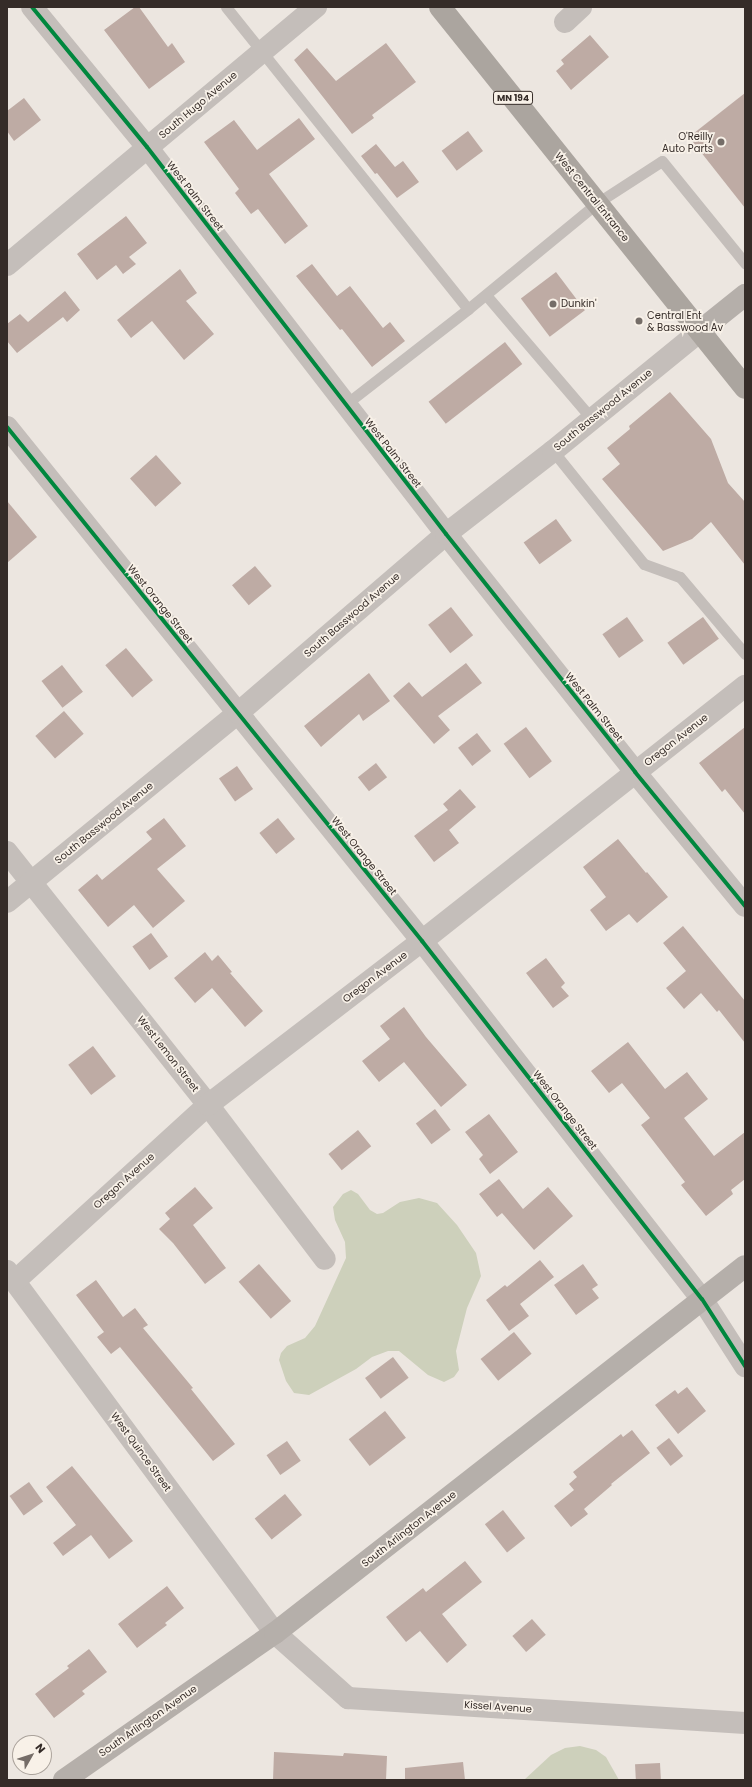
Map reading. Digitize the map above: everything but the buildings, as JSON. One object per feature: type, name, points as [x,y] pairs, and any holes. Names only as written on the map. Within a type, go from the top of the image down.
[{"type":"highway","name":"West Central Entrance","points":[[440,7],[700,331],[743,382]]},
{"type":"main road","points":[[700,331],[745,295]]},
{"type":"main road","name":"South Arlington Avenue","points":[[64,1780],[275,1633],[745,1266]]},
{"type":"street","name":"West Palm Street","points":[[32,7],[147,147],[446,534],[635,772],[745,906]]},
{"type":"street","name":"South Hugo Avenue","points":[[7,265],[316,7]]},
{"type":"street","points":[[565,22],[581,7]]},
{"type":"street","name":"South Basswood Avenue","points":[[7,902],[238,713],[446,534],[553,451],[700,331]]},
{"type":"street","name":"West Orange Street","points":[[7,427],[422,941],[702,1299],[745,1366]]},
{"type":"street","name":"Oregon Avenue","points":[[11,1276],[208,1105],[422,941],[745,686]]},
{"type":"street","name":"West Lemon Street","points":[[7,852],[208,1105],[325,1259]]},
{"type":"street","name":"West Quince Street","points":[[11,1276],[275,1633]]},
{"type":"street","name":"Kissel Avenue","points":[[275,1633],[348,1698],[745,1723]]},
{"type":"lane","points":[[226,7],[468,309]]},
{"type":"lane","points":[[346,404],[486,295],[597,203],[662,161],[745,263]]},
{"type":"lane","points":[[486,295],[592,419]]},
{"type":"lane","points":[[553,451],[644,564],[680,576],[745,654]]},
{"type":"green space","points":[[351,1190],[358,1194],[370,1210],[377,1214],[383,1213],[400,1202],[419,1198],[437,1203],[457,1225],[476,1253],[481,1276],[467,1308],[456,1351],[459,1370],[454,1377],[444,1382],[428,1375],[399,1351],[388,1351],[372,1357],[356,1369],[309,1395],[294,1393],[286,1381],[279,1360],[281,1353],[287,1346],[305,1338],[315,1326],[346,1258],[345,1242],[335,1220],[333,1207],[343,1194]]},
{"type":"green space","points":[[580,1746],[596,1750],[606,1757],[619,1780],[524,1780],[551,1755],[565,1748]]},
{"type":"cycle path","points":[[32,7],[147,147],[446,534],[635,772],[745,906]]},
{"type":"cycle path","points":[[7,427],[422,941],[702,1299],[745,1366]]},
{"type":"place","name":"O'Reilly Auto Parts","points":[[721,142]]},
{"type":"place","name":"Dunkin'","points":[[553,304]]},
{"type":"place","name":"Central Ent & Basswood Av","points":[[639,321]]}]
